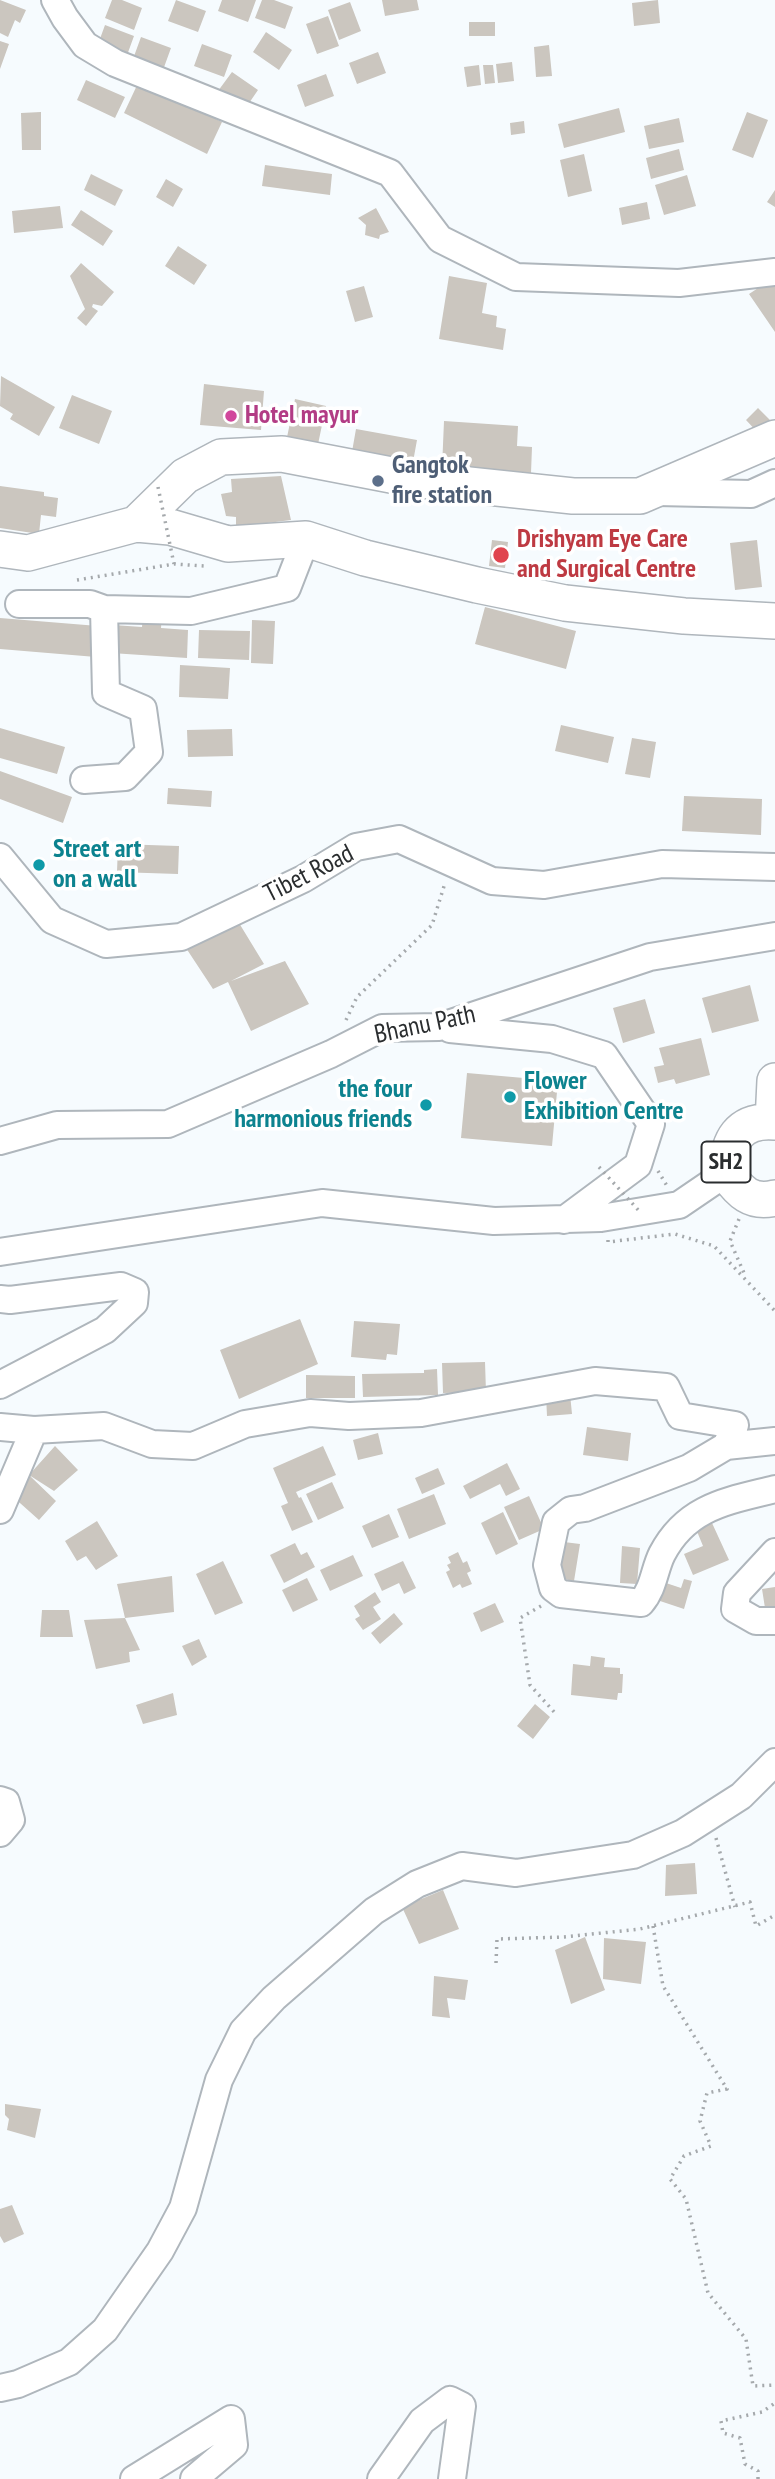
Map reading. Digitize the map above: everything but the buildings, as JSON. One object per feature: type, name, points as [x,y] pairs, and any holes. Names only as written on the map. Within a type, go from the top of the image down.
[{"type":"main road","points":[[136,524],[185,477],[221,457],[282,454],[412,480],[573,496],[640,496],[775,438]]},
{"type":"main road","points":[[0,550],[28,553],[136,524],[170,527],[228,544],[306,539],[377,561],[477,586],[565,603],[684,616],[775,621]]},
{"type":"main road","name":"SH2","points":[[750,1190],[727,1152],[736,1133],[755,1123],[774,1122],[775,1081]]},
{"type":"street","points":[[55,0],[85,45],[115,63],[390,173],[440,240],[516,277],[679,283],[775,271]]},
{"type":"street","points":[[649,492],[751,494],[775,483]]},
{"type":"street","points":[[19,604],[89,604],[104,609],[191,611],[287,588],[306,539]]},
{"type":"street","points":[[84,780],[125,777],[149,752],[143,709],[106,693],[104,609]]},
{"type":"street","name":"Tibet Road","points":[[0,857],[52,920],[106,944],[181,937],[303,879],[356,847],[399,839],[492,881],[544,885],[662,864],[775,867]]},
{"type":"street","name":"Bhanu Path","points":[[0,1141],[57,1125],[168,1124],[331,1054],[382,1028],[439,1027],[650,957],[775,936]]},
{"type":"street","points":[[439,1027],[552,1039],[604,1055],[652,1124],[638,1164],[564,1220]]},
{"type":"street","points":[[0,1252],[322,1203],[494,1221],[564,1220],[641,1213],[750,1190]]},
{"type":"street","points":[[0,1299],[121,1286],[135,1292],[134,1303],[105,1330],[0,1385]]},
{"type":"street","points":[[0,1427],[34,1430],[104,1426],[152,1444],[193,1446],[245,1424],[310,1413],[349,1416],[421,1413],[595,1381],[666,1387],[680,1416],[735,1425],[726,1446]]},
{"type":"street","points":[[0,1510],[34,1430]]},
{"type":"street","points":[[775,1441],[726,1446],[689,1468],[585,1508],[571,1510],[556,1522],[547,1565],[553,1588],[561,1594],[641,1602],[649,1594],[663,1553],[682,1526],[710,1506],[775,1489]]},
{"type":"street","points":[[775,1552],[737,1592],[735,1609],[756,1621],[775,1621]]},
{"type":"street","points":[[0,2388],[18,2384],[69,2361],[105,2330],[160,2251],[183,2208],[219,2080],[243,2031],[274,1998],[374,1911],[417,1884],[462,1866],[516,1873],[633,1855],[683,1833],[741,1796],[775,1762]]},
{"type":"street","points":[[0,1800],[6,1802],[11,1820],[0,1833]]},
{"type":"street","points":[[381,2479],[422,2421],[450,2400],[461,2406],[452,2479]]},
{"type":"street","points":[[134,2479],[231,2419],[234,2445],[194,2479]]},
{"type":"path","points":[[158,487],[174,564]]},
{"type":"path","points":[[75,580],[174,564],[214,566]]},
{"type":"path","points":[[331,1054],[357,997],[432,925],[446,881],[457,864]]},
{"type":"path","points":[[638,1164],[654,1163],[679,1205]]},
{"type":"path","points":[[599,1167],[641,1213]]},
{"type":"path","points":[[746,1278],[730,1241],[750,1190]]},
{"type":"path","points":[[601,1218],[608,1242],[675,1234],[714,1245],[775,1311]]},
{"type":"path","points":[[555,1713],[530,1685],[520,1618],[561,1594]]},
{"type":"path","points":[[710,1815],[735,1907]]},
{"type":"path","points":[[496,1963],[497,1939],[564,1937],[653,1926],[750,1902],[756,1926],[775,1915]]},
{"type":"path","points":[[653,1926],[663,1986],[727,2090],[707,2093],[700,2121],[711,2146],[684,2156],[670,2179],[686,2199],[708,2292],[746,2339],[753,2386],[775,2385]]},
{"type":"path","points":[[758,2479],[758,2471],[745,2463],[740,2438],[723,2433],[721,2421],[762,2412],[775,2403]]},
{"type":"place","name":"Hotel mayur","points":[[231,416]]},
{"type":"place","name":"Gangtok fire station","points":[[378,481]]},
{"type":"place","name":"Drishyam Eye Care and Surgical Centre","points":[[501,555]]},
{"type":"place","name":"Street art on a wall","points":[[39,865]]},
{"type":"place","name":"Flower Exhibition Centre","points":[[510,1097]]},
{"type":"place","name":"the four harmonious friends","points":[[426,1105]]}]
